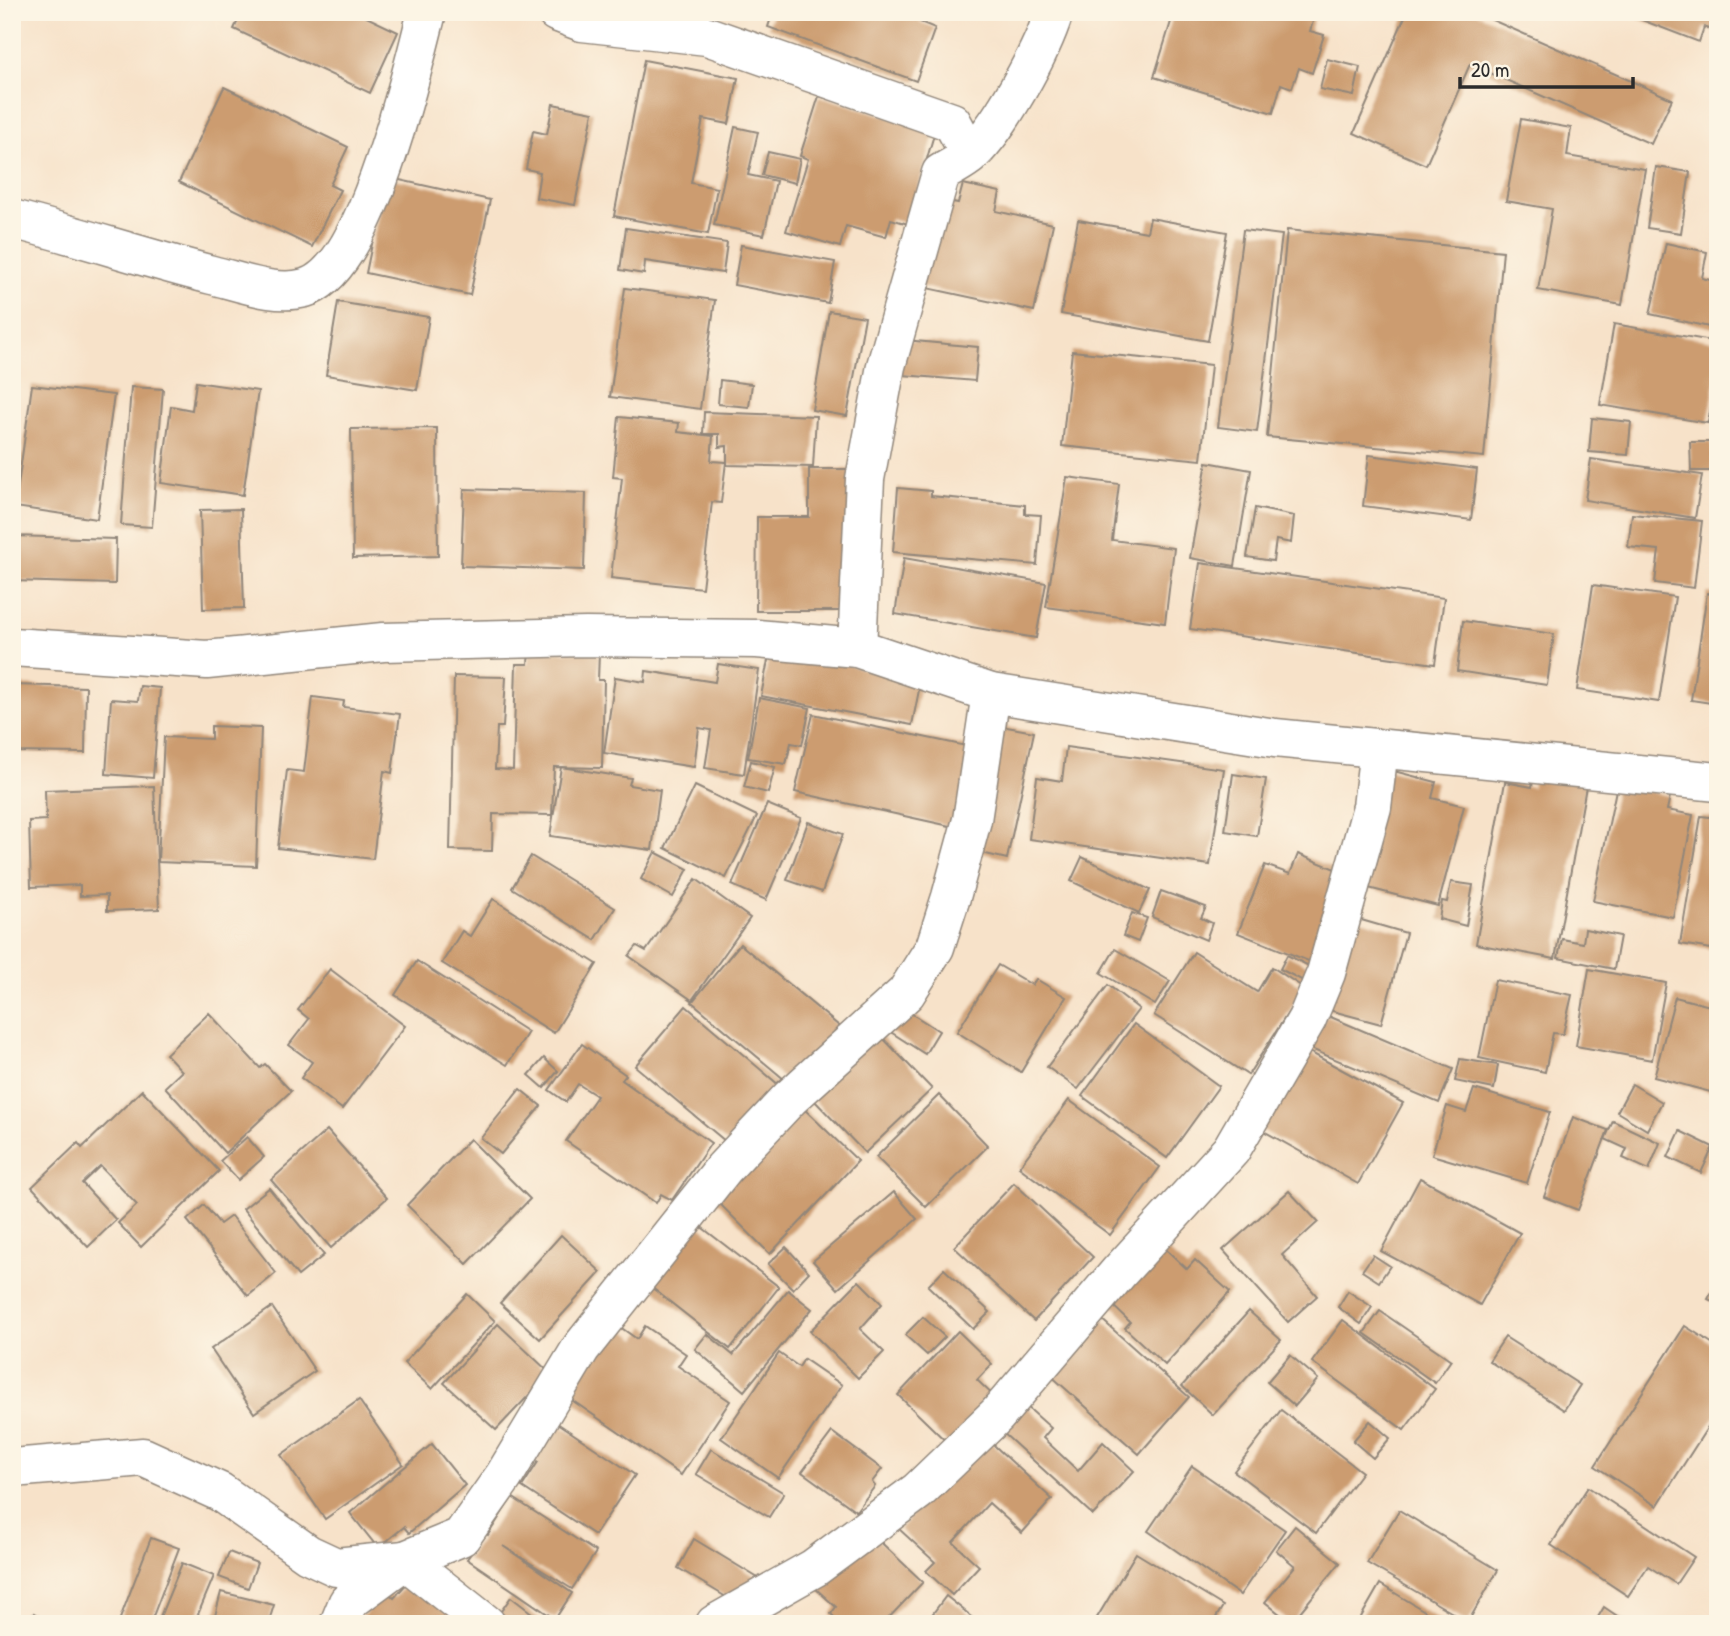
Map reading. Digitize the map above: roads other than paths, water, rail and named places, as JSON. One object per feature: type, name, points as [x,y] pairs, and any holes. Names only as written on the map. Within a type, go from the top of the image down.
[{"type":"street","points":[[12,219],[258,287],[291,291],[308,287],[321,279],[354,237],[386,160],[427,12]]},
{"type":"street","points":[[556,12],[582,22],[707,36],[952,122],[970,155]]},
{"type":"street","points":[[858,648],[865,479],[886,366],[941,173],[970,155],[1010,103],[1047,35],[1054,12]]},
{"type":"street","points":[[12,647],[207,660],[383,642],[586,637],[757,639],[858,648],[991,693],[1275,738],[1718,782]]},
{"type":"street","points":[[340,1624],[348,1602],[405,1560],[461,1537],[504,1475],[581,1349],[724,1168],[790,1098],[906,993],[935,947],[951,897],[972,820],[991,693]]},
{"type":"street","points":[[715,1624],[814,1568],[918,1491],[997,1415],[1119,1272],[1231,1150],[1307,1019],[1326,973],[1372,807],[1379,749]]},
{"type":"street","points":[[12,1468],[143,1457],[220,1492],[308,1554],[336,1567],[405,1560],[486,1624]]}]
